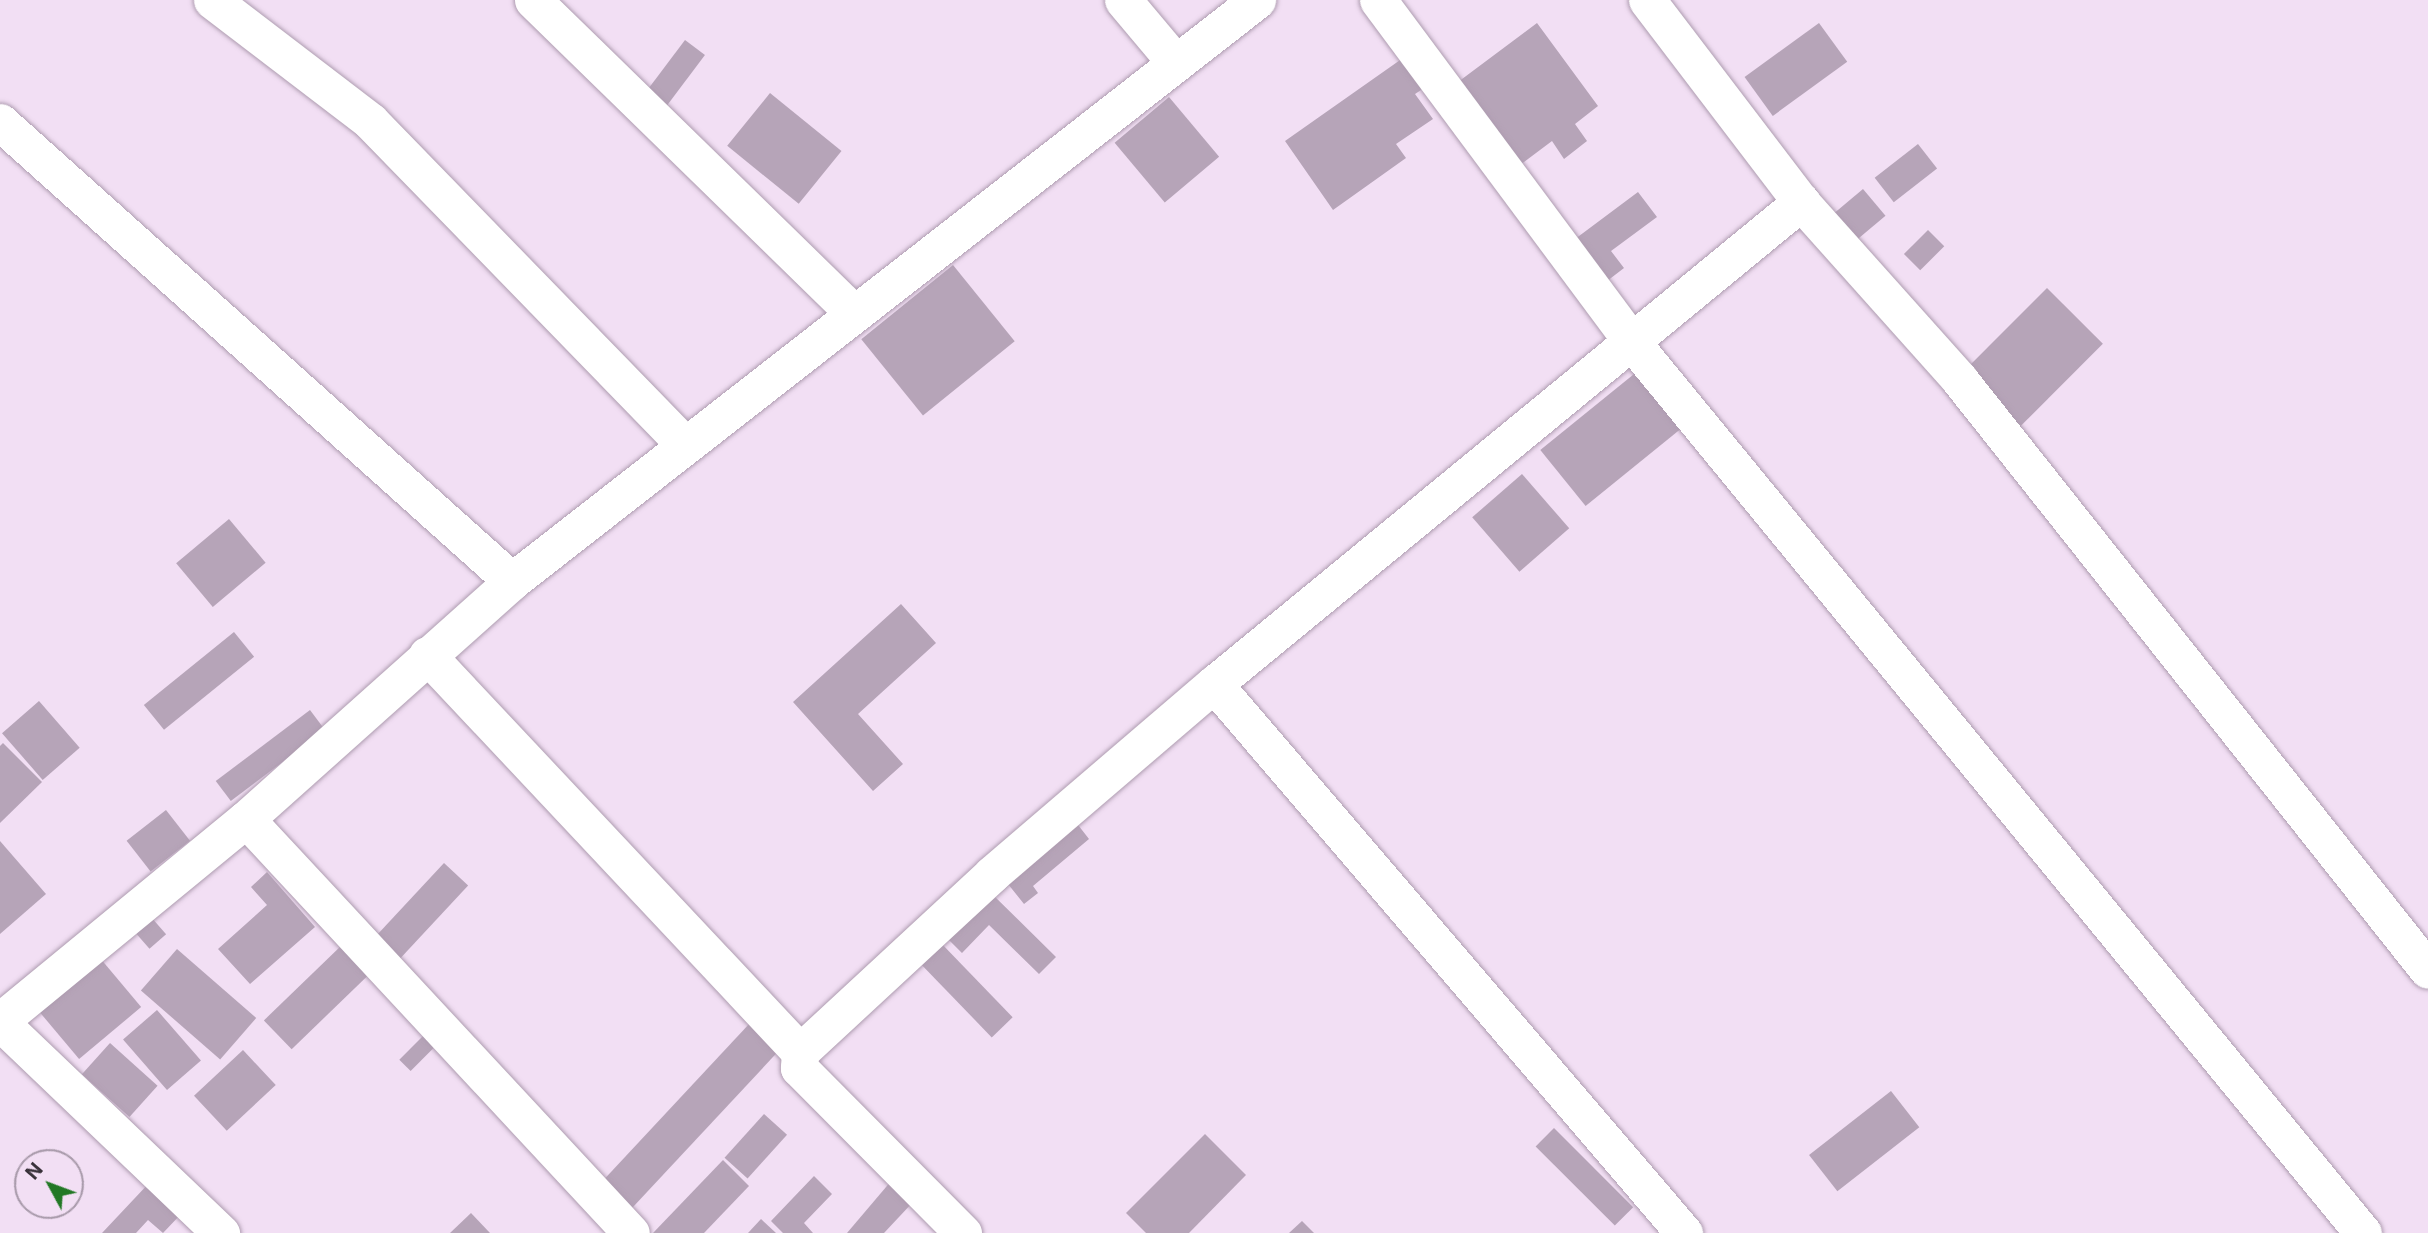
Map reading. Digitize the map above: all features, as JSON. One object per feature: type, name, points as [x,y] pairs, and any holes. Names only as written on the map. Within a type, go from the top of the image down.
[{"type":"street","points":[[212,0],[370,121],[685,445]]},
{"type":"street","points":[[533,0],[853,312]]},
{"type":"street","points":[[1123,0],[1175,62]]},
{"type":"street","points":[[221,1233],[0,1021],[246,819],[426,654],[512,581],[853,312],[1257,0]]},
{"type":"street","points":[[1378,0],[1632,341],[2363,1233]]},
{"type":"street","points":[[1647,0],[1801,202],[1959,379],[2428,970]]},
{"type":"street","points":[[0,121],[512,581]]},
{"type":"street","points":[[963,1233],[799,1068],[800,1052],[992,874],[1214,684],[1801,202]]},
{"type":"street","points":[[426,654],[800,1052]]},
{"type":"street","points":[[1214,684],[1684,1233]]},
{"type":"street","points":[[246,819],[631,1233]]},
{"type":"building","points":[[1537,23],[1598,106],[1575,124],[1587,141],[1564,159],[1552,141],[1516,168],[1454,85]]},
{"type":"building","points":[[1819,23],[1847,62],[1773,116],[1745,77]]},
{"type":"building","points":[[685,40],[705,55],[666,107],[646,92]]},
{"type":"building","points":[[1403,58],[1424,88],[1415,94],[1433,119],[1396,144],[1406,158],[1333,210],[1285,141]]},
{"type":"building","points":[[770,93],[841,151],[799,204],[727,146]]},
{"type":"building","points":[[1169,97],[1219,157],[1165,202],[1115,143]]},
{"type":"building","points":[[1918,144],[1937,168],[1894,202],[1875,178]]},
{"type":"building","points":[[1863,189],[1885,216],[1853,243],[1831,216]]},
{"type":"building","points":[[1638,192],[1657,217],[1611,251],[1624,268],[1598,288],[1567,245]]},
{"type":"building","points":[[1928,230],[1944,246],[1920,270],[1904,254]]},
{"type":"building","points":[[953,265],[1015,341],[923,415],[861,339]]},
{"type":"building","points":[[2047,288],[2103,344],[2019,427],[1964,371]]},
{"type":"building","points":[[1639,370],[1684,426],[1586,506],[1540,450]]},
{"type":"building","points":[[1522,474],[1569,528],[1519,572],[1472,517]]},
{"type":"building","points":[[229,519],[266,563],[213,607],[176,563]]},
{"type":"building","points":[[901,604],[936,643],[858,714],[903,764],[873,791],[793,702]]},
{"type":"building","points":[[234,632],[254,657],[164,730],[144,705]]},
{"type":"building","points":[[39,701],[80,748],[43,780],[2,733]]},
{"type":"building","points":[[310,710],[325,730],[231,801],[216,781]]},
{"type":"building","points":[[3,743],[42,782],[0,823],[0,746]]},
{"type":"building","points":[[166,810],[190,841],[151,872],[127,841]]},
{"type":"building","points":[[1075,821],[1089,839],[1033,886],[1038,893],[1024,904],[1004,879]]},
{"type":"building","points":[[0,841],[46,894],[0,934]]},
{"type":"building","points":[[444,863],[468,886],[400,959],[376,936]]},
{"type":"building","points":[[267,872],[315,927],[250,984],[218,949],[267,905],[251,887]]},
{"type":"building","points":[[991,893],[1056,957],[1039,974],[989,925],[962,953],[947,938]]},
{"type":"building","points":[[151,917],[166,934],[149,949],[134,931]]},
{"type":"building","points":[[939,941],[1013,1017],[992,1037],[918,961]]},
{"type":"building","points":[[343,944],[371,973],[292,1049],[264,1020]]},
{"type":"building","points":[[177,949],[256,1018],[220,1059],[141,991]]},
{"type":"building","points":[[100,958],[141,1007],[79,1059],[38,1010]]},
{"type":"building","points":[[157,1010],[201,1061],[167,1090],[123,1040]]},
{"type":"building","points":[[750,1023],[779,1050],[626,1214],[597,1187]]},
{"type":"building","points":[[429,1030],[440,1041],[411,1071],[399,1060]]},
{"type":"building","points":[[110,1043],[158,1086],[129,1117],[82,1074]]},
{"type":"building","points":[[243,1050],[276,1085],[227,1131],[194,1096]]},
{"type":"building","points":[[1891,1091],[1919,1127],[1837,1191],[1809,1155]]},
{"type":"building","points":[[764,1114],[787,1135],[748,1179],[725,1158]]},
{"type":"building","points":[[1554,1128],[1633,1207],[1615,1226],[1536,1146]]},
{"type":"building","points":[[1205,1134],[1246,1175],[1189,1233],[1146,1233],[1126,1213]]},
{"type":"building","points":[[723,1160],[749,1186],[704,1233],[653,1233]]},
{"type":"building","points":[[814,1176],[832,1194],[804,1223],[813,1233],[783,1233],[771,1221]]},
{"type":"building","points":[[892,1180],[914,1201],[884,1233],[847,1233]]},
{"type":"building","points":[[150,1182],[182,1213],[163,1233],[148,1220],[136,1233],[102,1233]]},
{"type":"building","points":[[471,1213],[490,1233],[450,1233]]},
{"type":"building","points":[[761,1219],[776,1233],[748,1233]]},
{"type":"building","points":[[1302,1221],[1314,1233],[1289,1233]]}]
